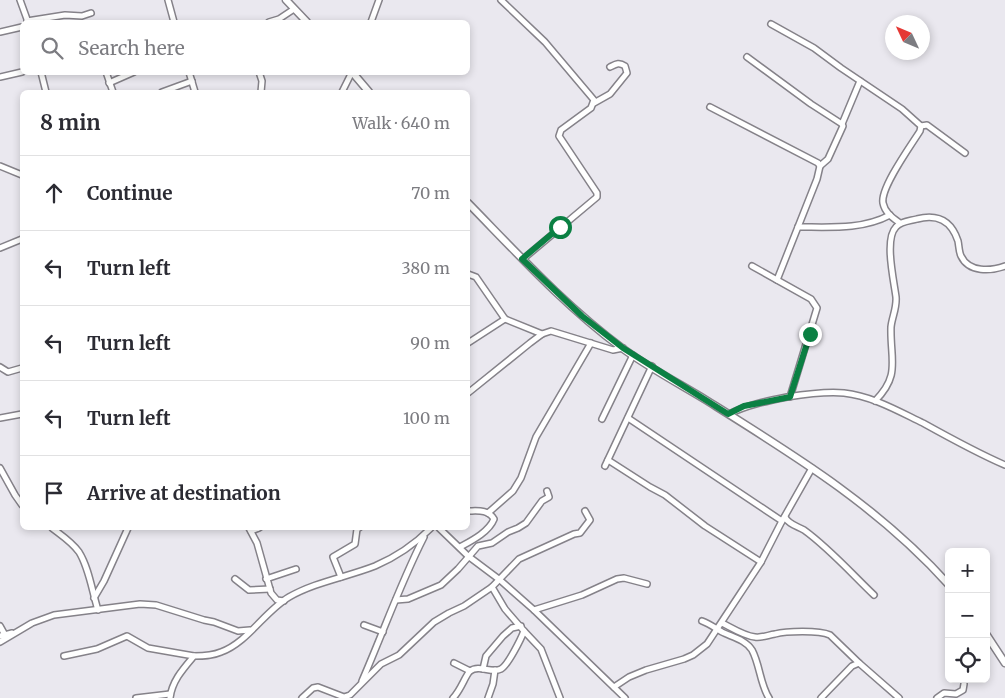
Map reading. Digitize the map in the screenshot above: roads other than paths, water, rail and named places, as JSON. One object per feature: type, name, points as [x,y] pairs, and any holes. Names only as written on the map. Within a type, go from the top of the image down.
[{"type":"main road","points":[[286,0],[305,20]]},
{"type":"main road","points":[[354,75],[367,90]]},
{"type":"main road","points":[[470,205],[522,259],[582,316],[633,355],[728,414],[850,494],[885,522],[924,558],[945,581]]},
{"type":"main road","points":[[989,638],[1005,663]]},
{"type":"street","points":[[20,0],[27,20]]},
{"type":"street","points":[[168,0],[173,20]]},
{"type":"street","points":[[372,20],[379,0]]},
{"type":"street","points":[[501,0],[545,42],[593,98],[594,103]]},
{"type":"street","points":[[276,20],[294,9]]},
{"type":"street","points":[[39,20],[65,15],[82,16],[91,13]]},
{"type":"street","points":[[771,24],[814,48],[902,109],[921,126],[927,126],[966,153]]},
{"type":"street","points":[[0,32],[20,27]]},
{"type":"street","points":[[747,57],[811,104],[842,124]]},
{"type":"street","points":[[522,259],[597,197],[597,192],[559,136],[562,130],[591,108],[594,103],[610,94],[627,73],[625,66],[622,64],[610,67]]},
{"type":"street","points":[[0,77],[20,72]]},
{"type":"street","points":[[42,75],[46,90]]},
{"type":"street","points":[[107,75],[112,90]]},
{"type":"street","points":[[110,83],[127,75]]},
{"type":"street","points":[[190,75],[194,90]]},
{"type":"street","points":[[259,75],[262,81],[261,90]]},
{"type":"street","points":[[343,90],[351,75]]},
{"type":"street","points":[[167,90],[192,81]]},
{"type":"street","points":[[777,280],[817,179],[820,166],[828,159],[860,81]]},
{"type":"street","points":[[710,107],[820,166]]},
{"type":"street","points":[[900,223],[890,216],[883,203],[883,196],[895,170],[920,131],[921,126]]},
{"type":"street","points":[[0,166],[20,174]]},
{"type":"street","points":[[798,227],[870,224],[890,216]]},
{"type":"street","points":[[875,401],[887,386],[893,368],[891,326],[896,298],[890,258],[892,235],[900,223],[928,216],[938,217],[955,234],[962,257],[969,264],[981,270],[992,270],[1005,266]]},
{"type":"street","points":[[0,248],[20,240]]},
{"type":"street","points":[[752,266],[811,299],[817,308],[790,397]]},
{"type":"street","points":[[470,275],[476,277],[505,319],[542,334]]},
{"type":"street","points":[[470,342],[505,319]]},
{"type":"street","points":[[470,391],[484,378],[542,334],[551,331],[613,350],[623,348]]},
{"type":"street","points":[[488,513],[513,491],[521,478],[536,437],[591,343]]},
{"type":"street","points":[[602,419],[633,355]]},
{"type":"street","points":[[606,466],[652,366]]},
{"type":"street","points":[[0,367],[8,372],[20,369]]},
{"type":"street","points":[[728,414],[744,406],[790,397],[824,392],[845,393],[894,408],[986,457],[1005,465]]},
{"type":"street","points":[[0,418],[20,414]]},
{"type":"street","points":[[628,418],[783,519],[804,530],[874,595]]},
{"type":"street","points":[[608,460],[666,495],[705,526],[761,562]]},
{"type":"street","points":[[0,468],[20,502]]},
{"type":"street","points":[[614,687],[629,677],[646,670],[684,660],[707,644],[761,562],[812,468]]},
{"type":"street","points":[[396,600],[413,597],[441,585],[478,546],[492,543],[526,523],[542,501],[549,497],[546,491]]},
{"type":"street","points":[[460,547],[476,538],[494,519],[491,514],[484,511],[470,511]]},
{"type":"street","points":[[302,698],[313,688],[318,687],[344,697],[350,697],[381,664],[399,655],[442,616],[464,606],[492,588],[519,559],[580,533],[590,520],[586,511]]},
{"type":"street","points":[[55,530],[67,539],[78,551],[84,562],[98,610]]},
{"type":"street","points":[[94,598],[104,582],[127,530]]},
{"type":"street","points":[[250,530],[257,543],[270,589],[277,600],[284,601]]},
{"type":"street","points":[[341,577],[333,557],[355,544],[357,530]]},
{"type":"street","points":[[64,656],[97,649],[127,636],[148,648],[194,656],[222,652],[284,601],[299,592],[376,566],[419,540],[428,530]]},
{"type":"street","points":[[441,530],[468,556],[500,580],[534,610],[625,698]]},
{"type":"street","points":[[360,685],[408,569],[426,532]]},
{"type":"street","points":[[266,579],[296,569]]},
{"type":"street","points":[[534,610],[582,595],[616,579],[624,578],[647,584]]},
{"type":"street","points":[[235,579],[249,590],[270,589]]},
{"type":"street","points":[[492,588],[505,609],[541,649],[560,698]]},
{"type":"street","points":[[0,642],[32,623],[54,615],[148,604],[214,622],[238,631],[251,630]]},
{"type":"street","points":[[702,621],[737,638],[752,650],[763,686],[769,698]]},
{"type":"street","points":[[722,623],[756,637],[777,633],[826,633],[899,698]]},
{"type":"street","points":[[364,625],[383,632]]},
{"type":"street","points":[[0,626],[3,635],[16,633]]},
{"type":"street","points":[[483,669],[486,656],[503,636],[512,628],[522,629]]},
{"type":"street","points":[[453,698],[462,687],[470,671],[475,668],[495,670],[504,667],[522,629]]},
{"type":"street","points":[[136,698],[170,696],[176,679],[194,656]]},
{"type":"street","points":[[454,663],[470,671]]},
{"type":"street","points":[[821,698],[852,666],[859,663]]},
{"type":"street","points":[[488,698],[495,670]]},
{"type":"street","points":[[936,698],[944,693],[956,694],[963,690],[964,684]]}]
